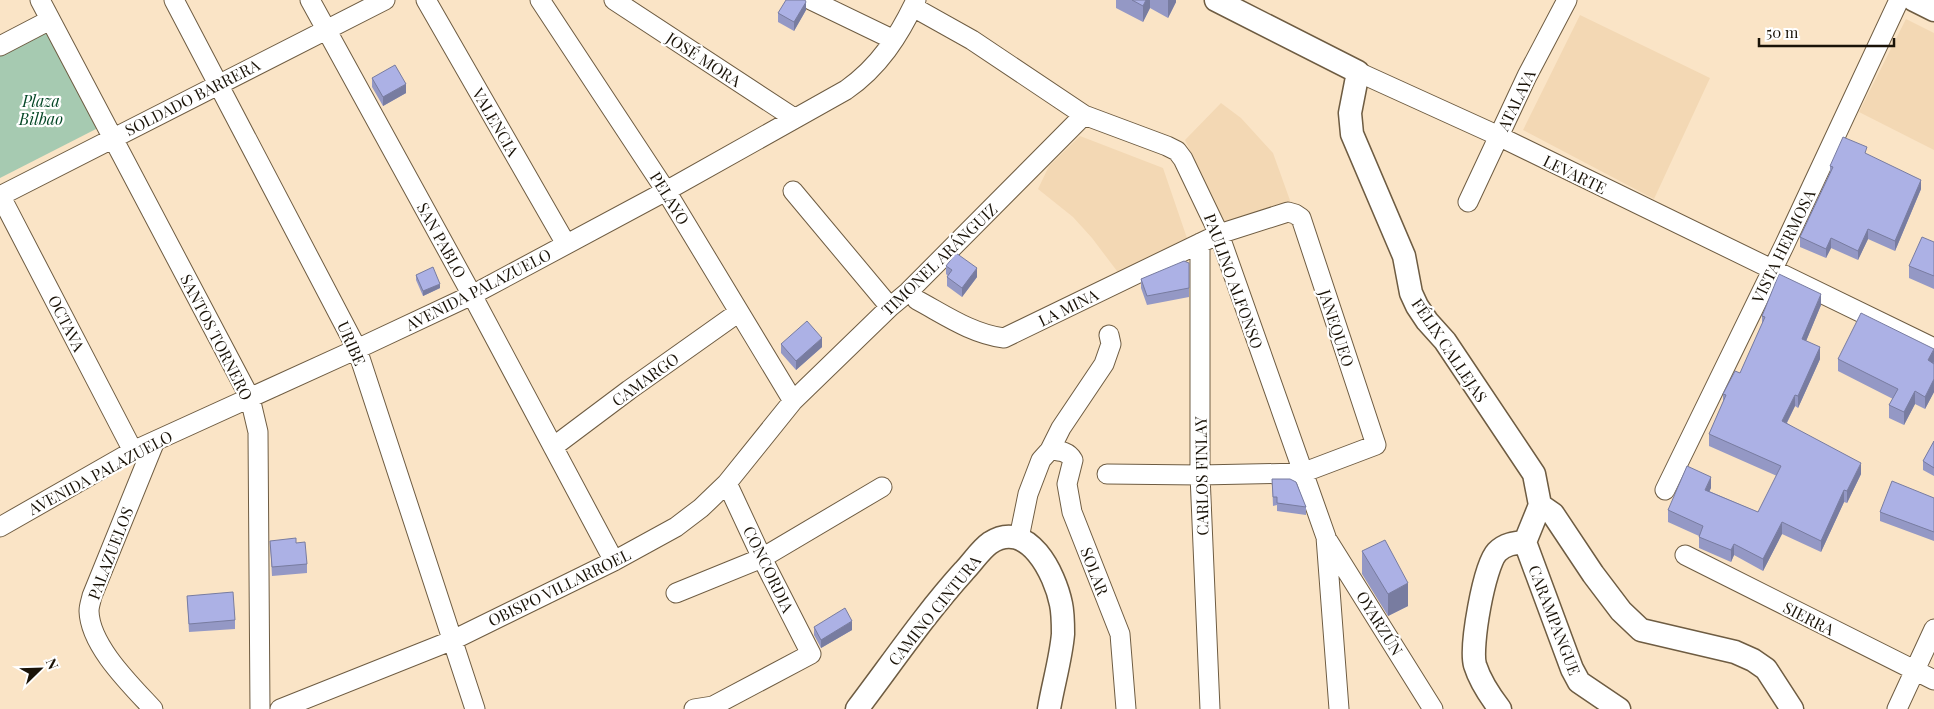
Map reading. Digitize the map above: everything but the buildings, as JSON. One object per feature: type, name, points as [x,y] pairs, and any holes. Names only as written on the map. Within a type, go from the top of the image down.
[{"type":"main road","name":"LEVARTE","points":[[1216,0],[1358,72]]},
{"type":"main road","points":[[1914,0],[1934,10]]},
{"type":"main road","name":"FÉLIX CALLEJAS","points":[[1358,72],[1350,113],[1352,134],[1404,256],[1411,293],[1427,321],[1445,341],[1534,474],[1540,505]]},
{"type":"main road","points":[[1500,709],[1490,696],[1475,664],[1476,619],[1486,577],[1495,554],[1503,547],[1512,543],[1525,542],[1540,505],[1553,514],[1604,589],[1621,611],[1641,630],[1735,652],[1752,660],[1766,669],[1792,709]]},
{"type":"main road","name":"CAMINO CINTURA","points":[[857,709],[946,591],[984,547],[1001,538],[1019,538]]},
{"type":"main road","points":[[1019,538],[1027,542],[1039,554],[1054,581],[1061,604],[1062,634],[1049,709]]},
{"type":"main road","name":"CARAMPANGUE","points":[[1525,542],[1572,669],[1579,682],[1619,709]]},
{"type":"street","name":"SANTOS TORNERO","points":[[40,0],[250,398],[258,432],[260,709]]},
{"type":"street","name":"URIBE","points":[[174,0],[357,350],[475,709]]},
{"type":"street","name":"SAN PABLO","points":[[310,0],[472,295],[614,561]]},
{"type":"street","name":"SOLDADO BARRERA","points":[[0,196],[385,0]]},
{"type":"street","name":"VALENCIA","points":[[426,0],[566,244]]},
{"type":"street","name":"PELAYO","points":[[540,0],[666,191],[793,401]]},
{"type":"street","name":"JOSÉ MORA","points":[[614,0],[794,118]]},
{"type":"street","points":[[811,0],[894,40]]},
{"type":"street","name":"ATALAYA","points":[[1468,202],[1527,76],[1567,0]]},
{"type":"street","name":"VISTA HERMOSA","points":[[1665,490],[1773,268],[1899,0]]},
{"type":"street","name":"AVENIDA PALAZUELO","points":[[0,527],[132,451],[357,350],[472,295],[666,191],[846,90],[860,81],[884,55],[914,4]]},
{"type":"street","name":"PAULINO ALFONSO","points":[[914,4],[972,40],[1084,115],[1167,146],[1177,152],[1183,159],[1219,234],[1326,537],[1339,709]]},
{"type":"street","points":[[0,46],[50,20]]},
{"type":"street","name":"LEVARTE","points":[[1358,72],[1499,136],[1934,348]]},
{"type":"street","name":"TIMONEL ARÁNGUIZ","points":[[793,401],[908,292],[1084,115]]},
{"type":"street","points":[[793,191],[890,308]]},
{"type":"street","name":"OCTAVA","points":[[0,196],[132,451]]},
{"type":"street","name":"JANEQUEO","points":[[1219,234],[1288,212],[1300,218],[1376,445],[1302,473]]},
{"type":"street","name":"LA MINA","points":[[917,300],[964,326],[987,336],[1004,338],[1219,234]]},
{"type":"street","name":"CARLOS FINLAY","points":[[1200,243],[1200,475],[1210,709]]},
{"type":"street","name":"CAMARGO","points":[[553,447],[739,312]]},
{"type":"street","points":[[1019,538],[1033,477],[1040,460],[1050,450],[1061,428],[1104,364],[1110,344],[1110,335]]},
{"type":"street","name":"OBISPO VILLARROEL","points":[[280,709],[453,640],[614,561],[676,527],[701,508],[728,483],[793,401]]},
{"type":"street","name":"PALAZUELOS","points":[[153,709],[106,654],[93,630],[89,612],[92,596],[155,442]]},
{"type":"street","name":"SOLAR","points":[[1050,450],[1070,454],[1073,460],[1067,484],[1072,512],[1120,634],[1126,709]]},
{"type":"street","points":[[1107,474],[1302,473]]},
{"type":"street","name":"CONCORDIA","points":[[694,709],[713,706],[811,654],[762,558],[728,483]]},
{"type":"street","points":[[676,593],[762,558],[882,487]]},
{"type":"street","name":"OYARZÚN","points":[[1326,537],[1433,709]]},
{"type":"street","name":"SIERRA","points":[[1685,554],[1934,680]]},
{"type":"street","points":[[1896,709],[1934,629]]},
{"type":"shaded area","points":[[1580,15],[1710,78],[1654,199],[1523,130]]},
{"type":"shaded area","points":[[1906,19],[1934,33],[1934,150],[1859,112]]},
{"type":"shaded area","points":[[1221,103],[1241,118],[1273,153],[1292,206],[1225,224],[1185,140]]},
{"type":"shaded area","points":[[1080,136],[1163,168],[1189,244],[1120,275],[1092,238],[1073,217],[1038,189],[1049,166]]},
{"type":"green space","name":"Plaza Bilbao","points":[[47,30],[98,128],[0,178],[0,54]]}]
